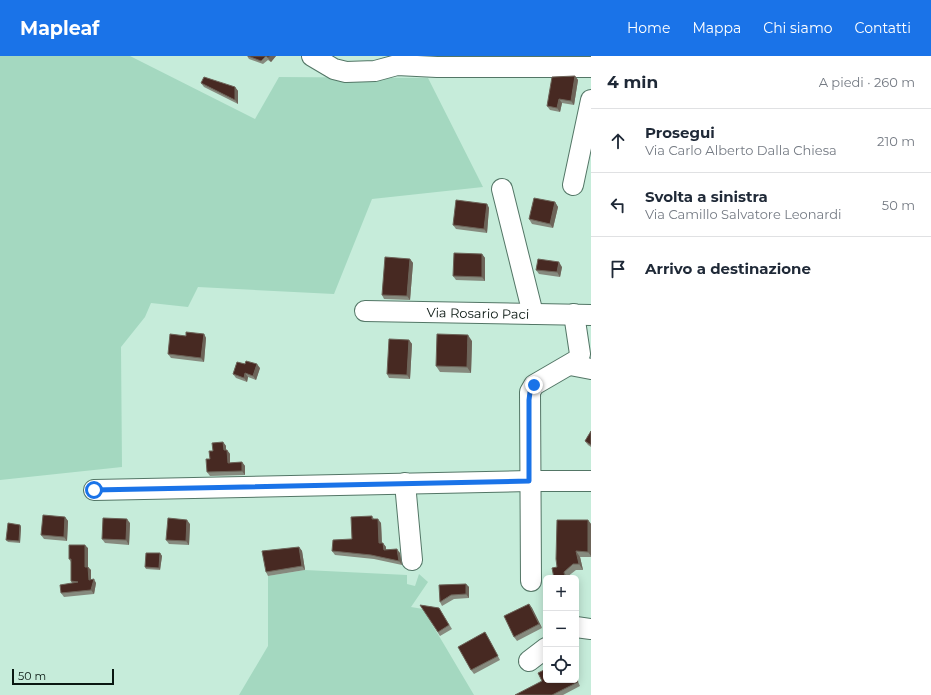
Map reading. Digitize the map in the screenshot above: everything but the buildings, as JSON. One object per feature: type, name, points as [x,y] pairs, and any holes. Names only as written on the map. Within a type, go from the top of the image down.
[{"type":"street","points":[[312,56],[334,69],[346,72],[375,71],[397,64],[437,67],[505,61],[591,67]]},
{"type":"street","points":[[573,185],[591,100]]},
{"type":"street","points":[[502,189],[533,314]]},
{"type":"street","name":"Via Rosario Paci","points":[[365,311],[583,315]]},
{"type":"street","points":[[531,581],[529,481],[530,392],[534,385],[577,360],[580,354],[583,315]]},
{"type":"street","points":[[570,365],[591,369]]},
{"type":"street","points":[[94,490],[529,481],[591,482]]},
{"type":"street","points":[[405,483],[412,560]]},
{"type":"street","points":[[579,627],[591,629]]},
{"type":"street","points":[[529,660],[543,650]]},
{"type":"green space","points":[[0,56],[130,56],[255,119],[279,77],[428,78],[483,187],[372,199],[334,294],[198,287],[188,307],[151,303],[145,317],[121,347],[122,467],[0,480]]},
{"type":"green space","points":[[305,570],[407,575],[407,584],[415,586],[419,574],[428,582],[411,607],[423,609],[474,695],[239,695],[268,646],[268,576]]},
{"type":"route","points":[[94,490],[529,481],[529,400],[530,392],[534,385]]}]
